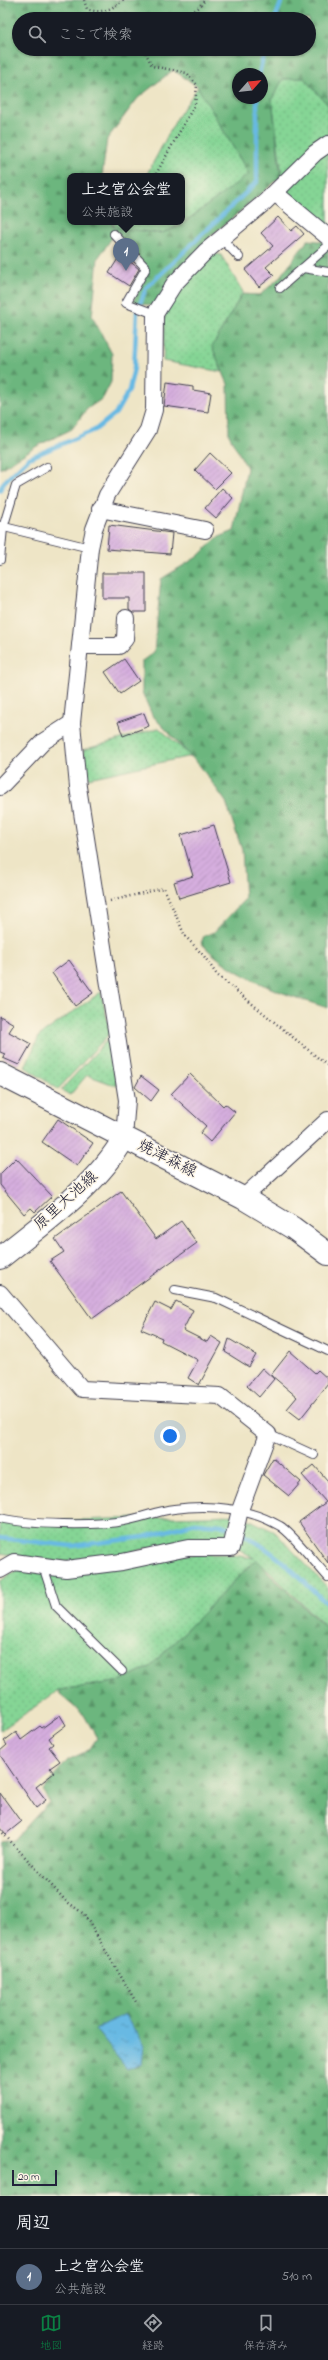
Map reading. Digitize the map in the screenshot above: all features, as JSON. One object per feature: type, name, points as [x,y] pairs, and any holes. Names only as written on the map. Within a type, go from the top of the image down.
[{"type":"main road","name":"焼津森線","points":[[0,1074],[242,1198],[293,1228],[328,1254]]},
{"type":"main road","name":"原里大池線","points":[[0,1258],[55,1214],[104,1167],[124,1138]]},
{"type":"street","points":[[124,1138],[127,1100],[78,787],[72,723],[90,548],[100,509],[117,477],[148,430],[154,410],[150,311],[174,284],[221,238],[324,149]]},
{"type":"street","points":[[275,192],[328,237]]},
{"type":"street","points":[[100,509],[205,530]]},
{"type":"street","points":[[80,646],[120,646],[125,639],[126,618]]},
{"type":"street","points":[[0,787],[44,741],[72,723]]},
{"type":"street","points":[[242,1198],[328,1120]]},
{"type":"street","points":[[0,1293],[82,1389],[220,1396],[268,1434],[240,1510],[231,1548],[188,1548],[122,1562],[66,1569],[7,1560],[0,1570]]},
{"type":"lane","points":[[114,234],[146,268],[126,303],[150,311]]},
{"type":"lane","points":[[221,238],[239,258]]},
{"type":"lane","points":[[280,288],[328,246]]},
{"type":"lane","points":[[303,268],[328,272]]},
{"type":"lane","points":[[0,560],[1,527],[16,485],[47,467]]},
{"type":"lane","points":[[1,527],[90,548]]},
{"type":"lane","points":[[175,1290],[216,1298],[328,1351]]},
{"type":"lane","points":[[268,1434],[314,1455]]},
{"type":"lane","points":[[0,1518],[15,1522],[84,1523],[123,1521],[174,1509],[220,1507],[240,1510],[281,1526],[328,1576]]},
{"type":"lane","points":[[43,1566],[56,1606],[122,1671]]},
{"type":"path","points":[[84,0],[87,10],[94,12],[108,11],[124,0]]},
{"type":"path","points":[[192,12],[198,8],[205,0]]},
{"type":"path","points":[[147,56],[152,66],[187,73],[197,86],[194,104],[157,173]]},
{"type":"path","points":[[96,905],[164,888],[185,936],[204,956],[217,974],[328,1066]]},
{"type":"path","points":[[0,1830],[66,1901],[84,1914],[136,2002]]},
{"type":"green space","points":[[0,0],[328,0],[328,105],[304,78],[283,79],[272,99],[281,177],[211,236],[155,307],[133,301],[148,271],[114,235],[98,258],[92,316],[112,354],[111,382],[103,398],[87,409],[72,429],[37,446],[0,469]],"holes":[[[173,70],[197,86],[249,174],[185,222],[185,225],[181,225],[161,233],[113,227],[113,225],[67,225],[67,173],[102,173],[107,139],[138,98]]]},
{"type":"green space","points":[[305,78],[328,105],[328,230],[284,192],[272,99],[282,79]]},
{"type":"green space","points":[[198,87],[249,174],[185,221],[185,173],[148,173],[177,118]]},
{"type":"green space","points":[[114,225],[178,225],[160,233],[143,232],[114,227]]},
{"type":"green space","points":[[308,240],[328,242],[328,1008],[277,991],[244,975],[228,966],[201,943],[204,936],[214,932],[245,899],[242,850],[226,802],[200,766],[152,715],[142,692],[142,661],[154,652],[161,579],[197,557],[217,538],[234,531],[247,468],[229,435],[228,384],[212,347],[242,294],[260,295],[278,279]]},
{"type":"green space","points":[[208,253],[221,255],[243,292],[213,347],[222,372],[163,361],[165,308]]},
{"type":"green space","points":[[159,728],[191,756],[89,778],[83,750]]},
{"type":"green space","points":[[101,992],[110,1033],[58,1089],[25,1067],[39,1036]]},
{"type":"green space","points":[[110,1037],[117,1086],[87,1075],[70,1095],[61,1090]]},
{"type":"green space","points":[[233,1515],[228,1544],[172,1543],[95,1560],[57,1562],[0,1553],[0,1517],[15,1522]]},
{"type":"green space","points":[[248,1519],[275,1532],[328,1588],[328,1629],[256,1559],[150,1667],[122,1681],[59,1690],[0,1731],[0,1581],[21,1568],[175,1555],[225,1554],[254,1558],[235,1547]]},
{"type":"green space","points":[[256,1559],[269,1574],[328,1630],[328,2196],[0,2196],[0,1842],[14,1840],[49,1802],[43,1790],[68,1760],[89,1750],[97,1738],[84,1715],[59,1694],[59,1690],[122,1681],[150,1667]]},
{"type":"water","points":[[125,2014],[144,2046],[142,2063],[127,2069],[95,2029]]},
{"type":"building","points":[[278,217],[291,231],[297,226],[304,234],[266,267],[274,275],[259,287],[245,270],[273,246],[261,233]]},
{"type":"building","points":[[121,254],[139,269],[129,286],[109,273]]},
{"type":"building","points":[[167,382],[193,386],[193,390],[211,393],[208,412],[164,406]]},
{"type":"building","points":[[210,453],[231,473],[215,489],[195,470]]},
{"type":"building","points":[[222,488],[233,498],[216,518],[205,508]]},
{"type":"building","points":[[109,525],[172,533],[170,554],[107,549]]},
{"type":"building","points":[[102,573],[146,573],[146,612],[133,612],[129,609],[129,598],[102,598]]},
{"type":"building","points":[[124,659],[139,681],[120,694],[105,672]]},
{"type":"building","points":[[144,713],[149,726],[123,736],[118,722]]},
{"type":"building","points":[[214,825],[231,882],[179,898],[174,882],[193,876],[181,835]]},
{"type":"building","points":[[69,960],[93,993],[75,1006],[52,973]]},
{"type":"building","points":[[0,1016],[14,1024],[9,1032],[31,1044],[19,1065],[3,1058],[5,1054],[0,1052]]},
{"type":"building","points":[[190,1074],[223,1106],[225,1104],[235,1112],[210,1142],[200,1133],[206,1126],[171,1094]]},
{"type":"building","points":[[141,1076],[159,1090],[151,1101],[135,1087]]},
{"type":"building","points":[[58,1119],[93,1143],[77,1166],[42,1142]]},
{"type":"building","points":[[16,1158],[52,1196],[35,1212],[31,1208],[24,1214],[0,1185],[0,1174]]},
{"type":"building","points":[[121,1191],[156,1239],[181,1221],[197,1243],[92,1319],[50,1261],[64,1252],[55,1239]]},
{"type":"building","points":[[176,1301],[193,1310],[183,1330],[207,1342],[211,1336],[222,1343],[199,1385],[188,1378],[198,1360],[161,1341],[162,1338],[141,1329],[155,1302],[171,1310]]},
{"type":"building","points":[[229,1339],[256,1355],[249,1367],[225,1352]]},
{"type":"building","points":[[290,1351],[315,1373],[318,1370],[328,1379],[328,1384],[300,1419],[287,1409],[297,1397],[271,1375]]},
{"type":"building","points":[[262,1368],[274,1379],[259,1397],[247,1386]]},
{"type":"building","points":[[273,1458],[301,1482],[289,1496],[263,1475]]},
{"type":"building","points":[[314,1465],[328,1481],[328,1563],[299,1522],[326,1502],[302,1475]]},
{"type":"building","points":[[60,1715],[66,1725],[49,1738],[53,1744],[49,1747],[60,1761],[50,1768],[54,1773],[36,1787],[46,1800],[36,1808],[0,1755],[0,1751],[7,1745],[4,1741],[16,1732],[21,1740],[40,1726],[42,1728]]},
{"type":"building","points":[[0,1793],[21,1822],[6,1834],[0,1827]]},
{"type":"waterway","points":[[278,12],[282,0]]},
{"type":"waterway","points":[[260,68],[263,56]]},
{"type":"waterway","points":[[0,490],[4,482],[29,458],[95,430],[116,413],[129,390],[134,368],[137,312],[146,288],[257,182],[257,104]]},
{"type":"waterway","points":[[0,1538],[72,1546],[144,1537],[195,1523],[222,1525],[232,1529]]},
{"type":"waterway","points":[[238,1532],[275,1555],[328,1605]]},
{"type":"place","name":"上之宮公会堂","points":[[126,271]]}]
